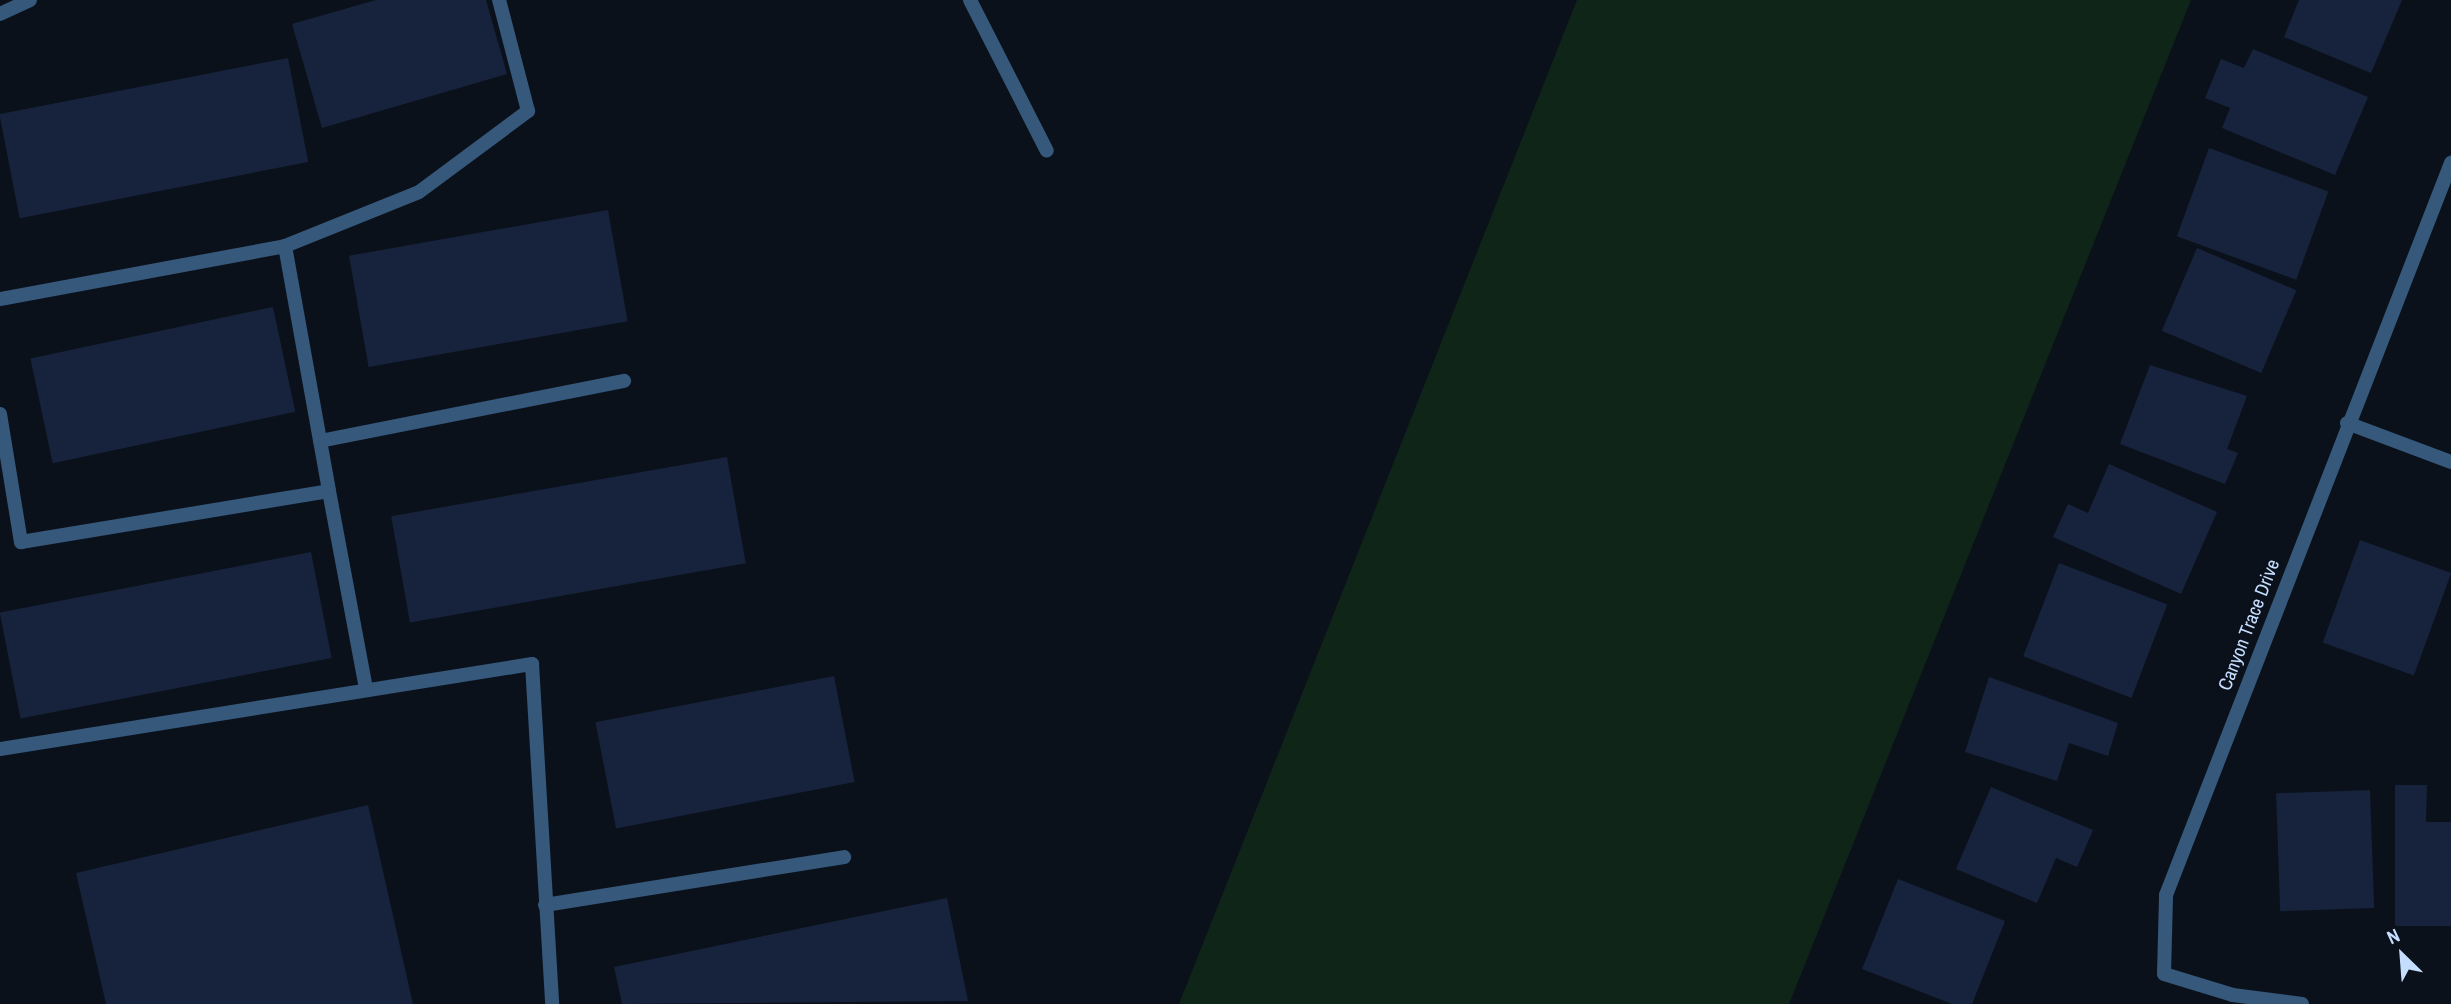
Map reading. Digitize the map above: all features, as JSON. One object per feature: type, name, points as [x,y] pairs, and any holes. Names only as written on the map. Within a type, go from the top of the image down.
[{"type":"street","points":[[0,14],[30,0]]},
{"type":"street","points":[[0,299],[285,246],[419,192],[528,111],[499,0]]},
{"type":"street","points":[[970,0],[1047,151]]},
{"type":"street","name":"Canyon Trace Drive","points":[[2302,1004],[2233,995],[2164,974],[2166,895],[2347,423],[2451,163]]},
{"type":"street","points":[[285,246],[366,688]]},
{"type":"street","points":[[320,441],[624,381]]},
{"type":"street","points":[[0,414],[21,542],[329,491]]},
{"type":"street","points":[[2347,423],[2451,462]]},
{"type":"street","points":[[0,749],[366,688],[532,664],[552,1004]]},
{"type":"street","points":[[545,905],[844,857]]},
{"type":"green space","points":[[1577,0],[2191,0],[1789,1004],[1179,1004]]},
{"type":"building","points":[[376,0],[486,0],[507,74],[322,128],[292,24]]},
{"type":"building","points":[[2299,0],[2402,0],[2371,73],[2284,37]]},
{"type":"building","points":[[2253,49],[2368,97],[2335,175],[2222,128],[2230,108],[2205,98],[2221,59],[2244,68]]},
{"type":"building","points":[[288,58],[308,162],[20,218],[0,114]]},
{"type":"building","points":[[2209,148],[2328,191],[2296,280],[2177,236]]},
{"type":"building","points":[[608,210],[628,321],[369,367],[349,256]]},
{"type":"building","points":[[2197,248],[2296,290],[2261,373],[2162,331]]},
{"type":"building","points":[[273,307],[295,412],[53,463],[30,359]]},
{"type":"building","points":[[2150,365],[2247,396],[2227,449],[2238,453],[2225,484],[2120,444]]},
{"type":"building","points":[[727,457],[746,563],[410,623],[391,516]]},
{"type":"building","points":[[2109,464],[2217,512],[2181,594],[2053,537],[2068,504],[2088,513]]},
{"type":"building","points":[[2360,540],[2451,573],[2414,676],[2323,642]]},
{"type":"building","points":[[311,552],[332,658],[20,719],[0,612]]},
{"type":"building","points":[[2059,563],[2167,605],[2131,698],[2023,656]]},
{"type":"building","points":[[834,676],[855,782],[616,828],[595,722]]},
{"type":"building","points":[[1989,677],[2118,723],[2108,756],[2069,743],[2057,781],[1965,752]]},
{"type":"building","points":[[2395,785],[2427,785],[2426,822],[2451,822],[2451,926],[2395,926]]},
{"type":"building","points":[[1991,787],[2093,830],[2077,867],[2056,858],[2037,903],[1956,869]]},
{"type":"building","points":[[2370,790],[2374,908],[2280,911],[2276,793]]},
{"type":"building","points":[[368,805],[413,1004],[106,1004],[76,873]]},
{"type":"building","points":[[1898,879],[2005,921],[1972,1004],[1952,1004],[1862,969]]},
{"type":"building","points":[[947,898],[968,1001],[622,1004],[614,967]]}]
